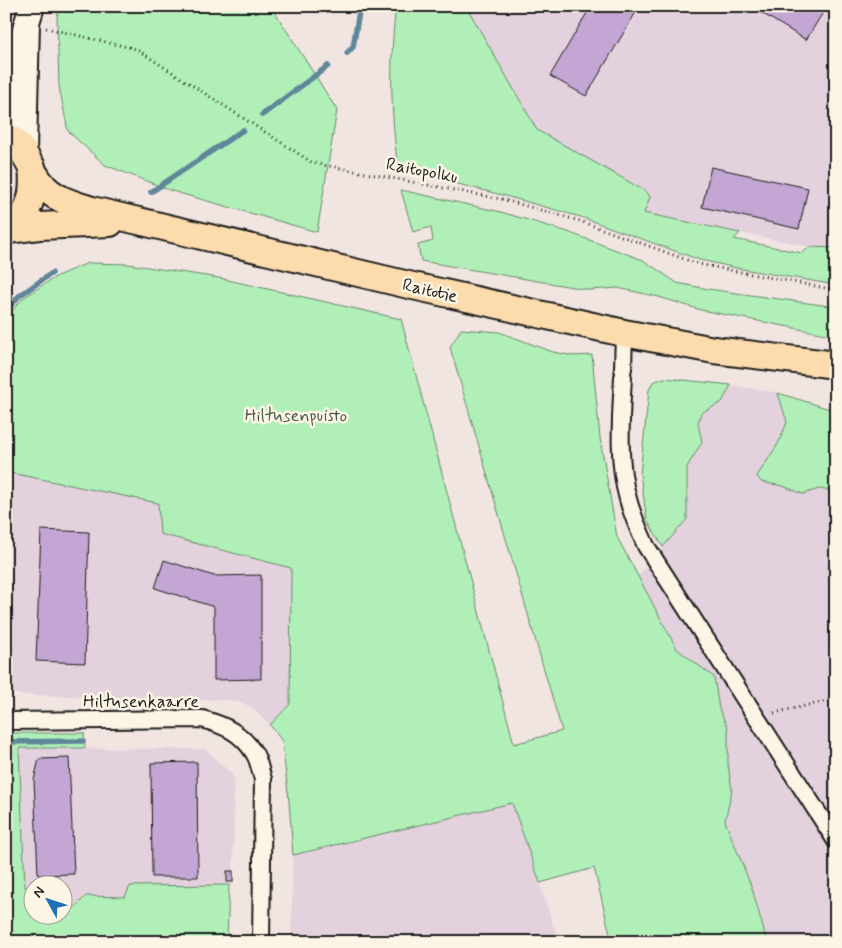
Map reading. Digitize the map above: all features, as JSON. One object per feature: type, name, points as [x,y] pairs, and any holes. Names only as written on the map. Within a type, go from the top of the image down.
[{"type":"main road","name":"Raitotie","points":[[21,151],[40,182],[64,201],[124,218],[624,333],[714,350],[836,365]]},
{"type":"main road","points":[[7,230],[21,219],[30,203],[34,185],[21,151]]},
{"type":"main road","name":"Raitotie","points":[[7,230],[75,224],[148,222]]},
{"type":"main road","name":"Raitotie","points":[[714,350],[836,382]]},
{"type":"street","points":[[6,92],[29,15]]},
{"type":"street","points":[[21,151],[29,15]]},
{"type":"street","points":[[624,333],[621,429],[624,479],[635,520],[646,546],[836,841]]},
{"type":"street","name":"Hiltusenkaarre","points":[[6,721],[202,719],[224,725],[242,737],[255,754],[263,779],[261,942]]},
{"type":"path","name":"Raitopolku","points":[[29,15],[136,49],[313,163],[501,199],[580,221],[698,264],[836,290]]},
{"type":"path","points":[[756,717],[836,699]]},
{"type":"shaded area","points":[[466,6],[836,6],[836,252],[429,170],[491,49]]},
{"type":"shaded area","points":[[731,385],[778,393],[787,422],[778,444],[757,476],[761,482],[783,486],[803,494],[819,489],[836,491],[836,942],[767,942],[752,888],[725,821],[732,790],[728,765],[728,728],[719,709],[714,677],[677,649],[638,576],[687,519],[687,467],[702,442],[698,423],[701,413],[722,402]]},
{"type":"shaded area","points":[[6,472],[159,503],[160,534],[291,568],[290,704],[270,725],[251,707],[226,700],[20,695],[6,690]]},
{"type":"shaded area","points":[[19,748],[205,749],[234,776],[233,885],[125,897],[86,896],[72,910],[72,876],[24,876]]},
{"type":"shaded area","points":[[513,803],[559,942],[291,942],[293,855]]},
{"type":"green space","points":[[60,6],[271,6],[337,110],[317,232],[172,191],[105,165],[68,131],[59,86],[57,17]]},
{"type":"green space","points":[[396,6],[466,6],[537,130],[647,192],[650,197],[644,213],[740,233],[734,239],[802,253],[810,247],[836,248],[836,285],[700,260],[581,217],[398,169],[392,88],[392,47]]},
{"type":"green space","points":[[401,190],[501,212],[565,231],[643,260],[677,283],[836,307],[836,336],[701,310],[659,297],[618,288],[590,290],[421,261],[418,245],[433,241],[431,227],[413,232]]},
{"type":"green space","name":"Hiltusenpuisto","points":[[88,263],[128,264],[219,278],[401,319],[514,744],[562,731],[450,347],[461,329],[499,332],[553,352],[574,356],[592,355],[600,438],[617,537],[677,649],[714,677],[719,709],[728,728],[728,765],[732,790],[725,821],[752,888],[767,942],[612,942],[594,868],[540,883],[512,803],[293,855],[282,741],[270,725],[290,704],[291,568],[160,534],[158,503],[6,472],[6,318],[23,298],[57,276]]},
{"type":"green space","points":[[664,378],[731,385],[722,402],[701,413],[698,423],[702,442],[687,467],[687,519],[663,547],[647,520],[640,474],[649,390],[653,382]]},
{"type":"green space","points":[[778,393],[836,411],[836,491],[819,489],[803,494],[783,486],[761,482],[757,476],[778,444],[787,422]]},
{"type":"green space","points":[[6,733],[84,733],[85,748],[19,748],[25,876],[22,876],[22,926],[72,926],[72,910],[86,896],[125,897],[130,886],[229,885],[227,942],[6,942]]},
{"type":"building","points":[[591,6],[627,6],[636,12],[586,96],[550,76]]},
{"type":"building","points":[[750,6],[827,6],[806,40]]},
{"type":"building","points":[[711,167],[808,188],[799,229],[702,207]]},
{"type":"building","points":[[41,530],[89,532],[85,663],[36,661]]},
{"type":"building","points":[[164,560],[214,576],[261,575],[261,679],[214,680],[214,607],[155,588]]},
{"type":"building","points":[[69,758],[74,874],[38,875],[34,780],[39,759]]},
{"type":"building","points":[[197,762],[198,877],[152,877],[151,763]]},
{"type":"building","points":[[227,871],[233,871],[233,882],[227,882]]},
{"type":"waterway","points":[[347,53],[353,47],[360,6]]},
{"type":"waterway","points":[[262,115],[328,66]]},
{"type":"waterway","points":[[151,192],[243,130]]},
{"type":"waterway","points":[[6,311],[19,296],[52,273]]},
{"type":"waterway","points":[[6,742],[83,741]]}]
